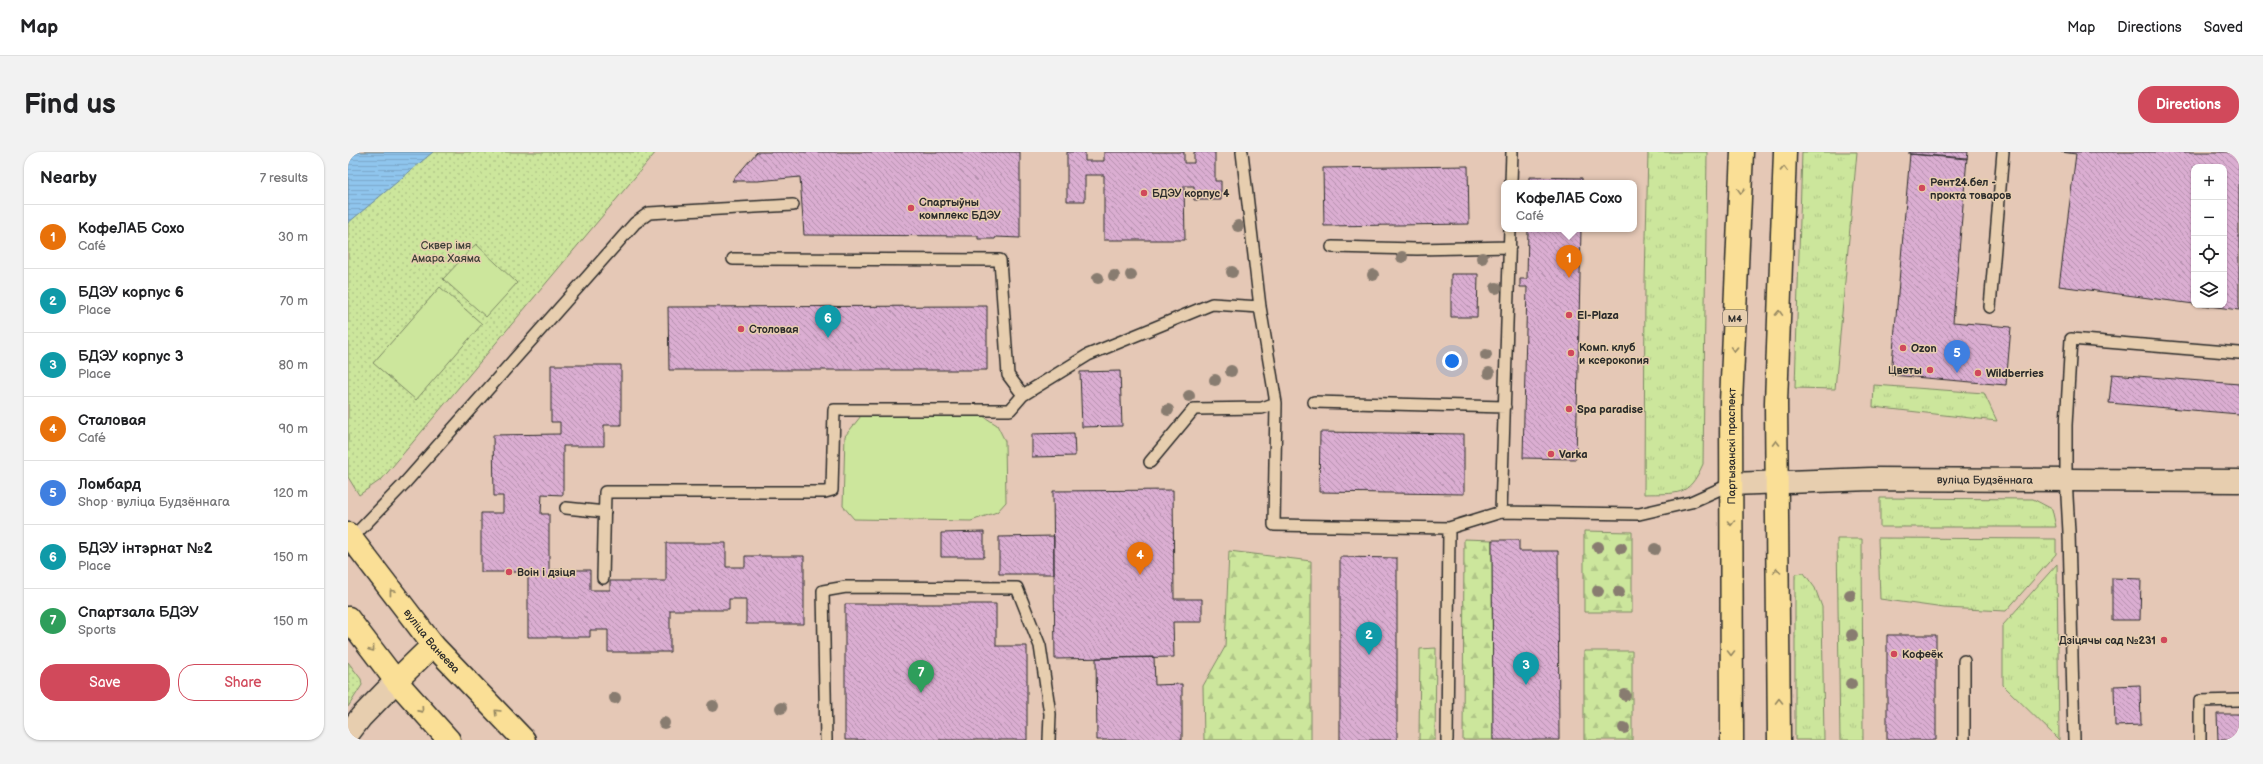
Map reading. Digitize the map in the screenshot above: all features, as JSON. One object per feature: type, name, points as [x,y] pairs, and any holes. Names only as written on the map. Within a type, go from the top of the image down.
[{"type":"main road","name":"Партызанскі праспект","points":[[1732,740],[1731,403],[1742,152]]},
{"type":"main road","points":[[1779,740],[1776,404],[1785,152]]},
{"type":"main road","name":"вуліца Ванеева","points":[[349,538],[433,645],[524,740]]},
{"type":"main road","points":[[348,618],[396,681],[449,740]]},
{"type":"main road","points":[[396,681],[433,645]]},
{"type":"street","name":"вуліца Будзённага","points":[[1731,484],[1871,479],[2239,481]]},
{"type":"street","points":[[348,734],[361,717],[396,681]]},
{"type":"lane","points":[[1242,152],[1260,307],[1276,403],[1274,525],[1449,528],[1501,512],[1639,514],[1691,502],[1731,484]]},
{"type":"lane","points":[[1511,180],[1512,152]]},
{"type":"lane","points":[[1990,307],[2004,152]]},
{"type":"lane","points":[[349,538],[404,484],[634,223],[649,213],[793,205]]},
{"type":"lane","points":[[1501,512],[1510,232]]},
{"type":"lane","points":[[1332,247],[1418,249],[1510,246]]},
{"type":"lane","points":[[733,258],[1000,260],[1008,375],[1023,396]]},
{"type":"lane","points":[[603,578],[605,492],[825,492],[832,490],[834,410],[1010,410],[1023,396],[1088,355],[1212,304],[1260,307]]},
{"type":"lane","points":[[2074,740],[2069,532],[2066,479],[2066,425],[2071,339],[2239,353]]},
{"type":"lane","points":[[1314,402],[1504,407]]},
{"type":"lane","points":[[1150,462],[1194,409],[1262,408],[1276,403]]},
{"type":"lane","points":[[566,508],[605,512]]},
{"type":"lane","points":[[1447,740],[1449,528]]},
{"type":"lane","points":[[826,740],[823,590],[861,587],[1017,588],[1040,646],[1050,714],[1049,740]]},
{"type":"lane","points":[[1964,661],[1964,740]]},
{"type":"lane","points":[[2200,740],[2200,701],[2239,700]]},
{"type":"green space","name":"Сквер імя Амара Хаяма","points":[[348,152],[656,152],[382,479],[359,495],[348,477]]},
{"type":"green space","points":[[1648,152],[1707,152],[1703,464],[1698,475],[1687,488],[1674,493],[1665,494],[1644,494],[1645,282]]},
{"type":"green space","points":[[1802,152],[1857,152],[1835,389],[1795,388]]},
{"type":"green space","points":[[476,244],[517,283],[486,317],[443,279]]},
{"type":"green space","points":[[440,287],[482,324],[416,400],[373,363]]},
{"type":"green space","points":[[1874,385],[1984,393],[1997,421],[1873,407]]},
{"type":"green space","points":[[861,416],[983,416],[997,425],[1005,441],[1006,502],[997,512],[971,521],[854,519],[843,506],[845,436]]},
{"type":"green space","points":[[1880,498],[2033,499],[2052,509],[2056,527],[1880,527]]},
{"type":"green space","points":[[1584,531],[1632,532],[1632,612],[1584,612]]},
{"type":"green space","points":[[1878,538],[2056,539],[2056,554],[2006,611],[1944,608],[1880,599]]},
{"type":"green space","points":[[1464,539],[1492,540],[1493,740],[1463,740]]},
{"type":"green space","points":[[1837,539],[1862,539],[1863,740],[1840,740]]},
{"type":"green space","points":[[1229,551],[1311,561],[1311,740],[1204,740],[1203,686],[1225,647]]},
{"type":"green space","points":[[2057,564],[2059,740],[2003,685],[2003,625]]},
{"type":"green space","points":[[1804,573],[1815,588],[1822,607],[1824,740],[1795,740],[1795,574]]},
{"type":"green space","points":[[1436,648],[1435,740],[1419,740],[1420,649]]},
{"type":"green space","points":[[1584,651],[1632,651],[1632,740],[1584,740]]},
{"type":"green space","points":[[348,662],[361,679],[362,685],[348,707]]},
{"type":"water","points":[[348,152],[433,152],[348,223]]},
{"type":"building","name":"Спартыўны комплекс БДЭУ","points":[[757,152],[1020,152],[1020,238],[996,237],[995,239],[978,239],[978,236],[804,235],[800,177],[758,181],[732,181]]},
{"type":"building","name":"БДЭУ корпус 4","points":[[1067,152],[1085,152],[1085,161],[1104,161],[1104,152],[1184,152],[1184,163],[1194,163],[1194,152],[1215,152],[1215,181],[1221,181],[1221,200],[1194,200],[1194,186],[1184,186],[1185,240],[1104,240],[1104,175],[1085,175],[1085,201],[1067,201]]},
{"type":"building","points":[[1909,152],[1968,152],[1967,159],[1909,154]]},
{"type":"building","points":[[2061,152],[2239,152],[2239,310],[2224,308],[2227,308],[2227,164],[2191,164],[2191,304],[2059,286],[2076,154]]},
{"type":"building","points":[[1910,154],[1967,158],[1953,322],[2011,327],[2006,385],[1891,375]]},
{"type":"building","points":[[1468,166],[1469,224],[1324,226],[1323,168]]},
{"type":"building","points":[[1529,177],[1582,178],[1582,180],[1529,180]]},
{"type":"building","points":[[1528,232],[1581,232],[1576,459],[1523,458],[1527,287],[1520,287],[1520,279],[1527,279]]},
{"type":"building","points":[[1451,274],[1478,274],[1477,317],[1451,317]]},
{"type":"building","points":[[987,306],[987,370],[669,370],[668,307]]},
{"type":"building","points":[[551,365],[621,365],[621,425],[604,425],[604,446],[563,446],[563,495],[542,494],[541,514],[549,514],[549,570],[590,570],[590,590],[610,590],[610,581],[666,581],[666,543],[726,543],[726,567],[745,567],[745,556],[804,556],[804,624],[746,624],[746,599],[729,599],[729,610],[670,610],[670,652],[608,652],[608,630],[590,630],[590,637],[528,637],[528,572],[481,572],[481,513],[503,513],[503,496],[494,496],[493,435],[560,434],[560,422],[551,422]]},
{"type":"building","points":[[1120,371],[1122,426],[1082,427],[1080,372]]},
{"type":"building","points":[[2112,374],[2239,384],[2239,414],[2109,403]]},
{"type":"building","points":[[1320,432],[1464,434],[1464,494],[1319,492]]},
{"type":"building","points":[[1074,433],[1075,456],[1032,457],[1032,434]]},
{"type":"building","points":[[1173,490],[1174,599],[1202,599],[1202,622],[1173,622],[1174,657],[1055,659],[1053,491]]},
{"type":"building","points":[[984,532],[984,557],[941,557],[941,533]]},
{"type":"building","points":[[1054,536],[1054,574],[999,574],[999,537]]},
{"type":"building","points":[[1492,540],[1519,540],[1519,551],[1558,551],[1559,740],[1493,740]]},
{"type":"building","points":[[1340,557],[1397,558],[1397,740],[1340,740]]},
{"type":"building","points":[[2112,578],[2141,579],[2140,620],[2112,620]]},
{"type":"building","points":[[845,604],[996,604],[996,646],[1027,646],[1027,740],[845,740]]},
{"type":"building","points":[[1887,635],[1936,635],[1936,740],[1887,740]]},
{"type":"building","points":[[1154,657],[1155,685],[1182,684],[1182,740],[1097,740],[1096,658]]},
{"type":"building","points":[[2140,685],[2141,725],[2115,726],[2114,686]]},
{"type":"building","points":[[2217,714],[2239,714],[2239,740],[2218,740]]},
{"type":"place","name":"Рент24.бел - прокта товаров","points":[[1922,188]]},
{"type":"place","name":"БДЭУ корпус 4","points":[[1144,193]]},
{"type":"place","name":"Спартыўны комплекс БДЭУ","points":[[911,208]]},
{"type":"place","name":"КофеЛАБ Сохо","points":[[1569,278]]},
{"type":"place","name":"El-Plaza","points":[[1569,315]]},
{"type":"place","name":"Столовая","points":[[741,329]]},
{"type":"place","name":"БДЭУ інтэрнат №2","points":[[828,338]]},
{"type":"place","name":"Ozon","points":[[1903,348]]},
{"type":"place","name":"Комп. клуб и ксерокопия","points":[[1571,353]]},
{"type":"place","name":"Цветы","points":[[1930,370]]},
{"type":"place","name":"Ломбард","points":[[1957,373]]},
{"type":"place","name":"Wildberries","points":[[1978,373]]},
{"type":"place","name":"Spa paradise","points":[[1569,409]]},
{"type":"place","name":"Varka","points":[[1551,454]]},
{"type":"place","name":"Воін і дзіця","points":[[509,572]]},
{"type":"place","name":"Сталовая","points":[[1140,575]]},
{"type":"place","name":"Дзіцячы сад №231","points":[[2164,640]]},
{"type":"place","name":"Кофеёк","points":[[1894,654]]},
{"type":"place","name":"БДЭУ корпус 6","points":[[1369,655]]},
{"type":"place","name":"БДЭУ корпус 3","points":[[1526,685]]},
{"type":"place","name":"Спартзала БДЭУ","points":[[921,693]]}]
